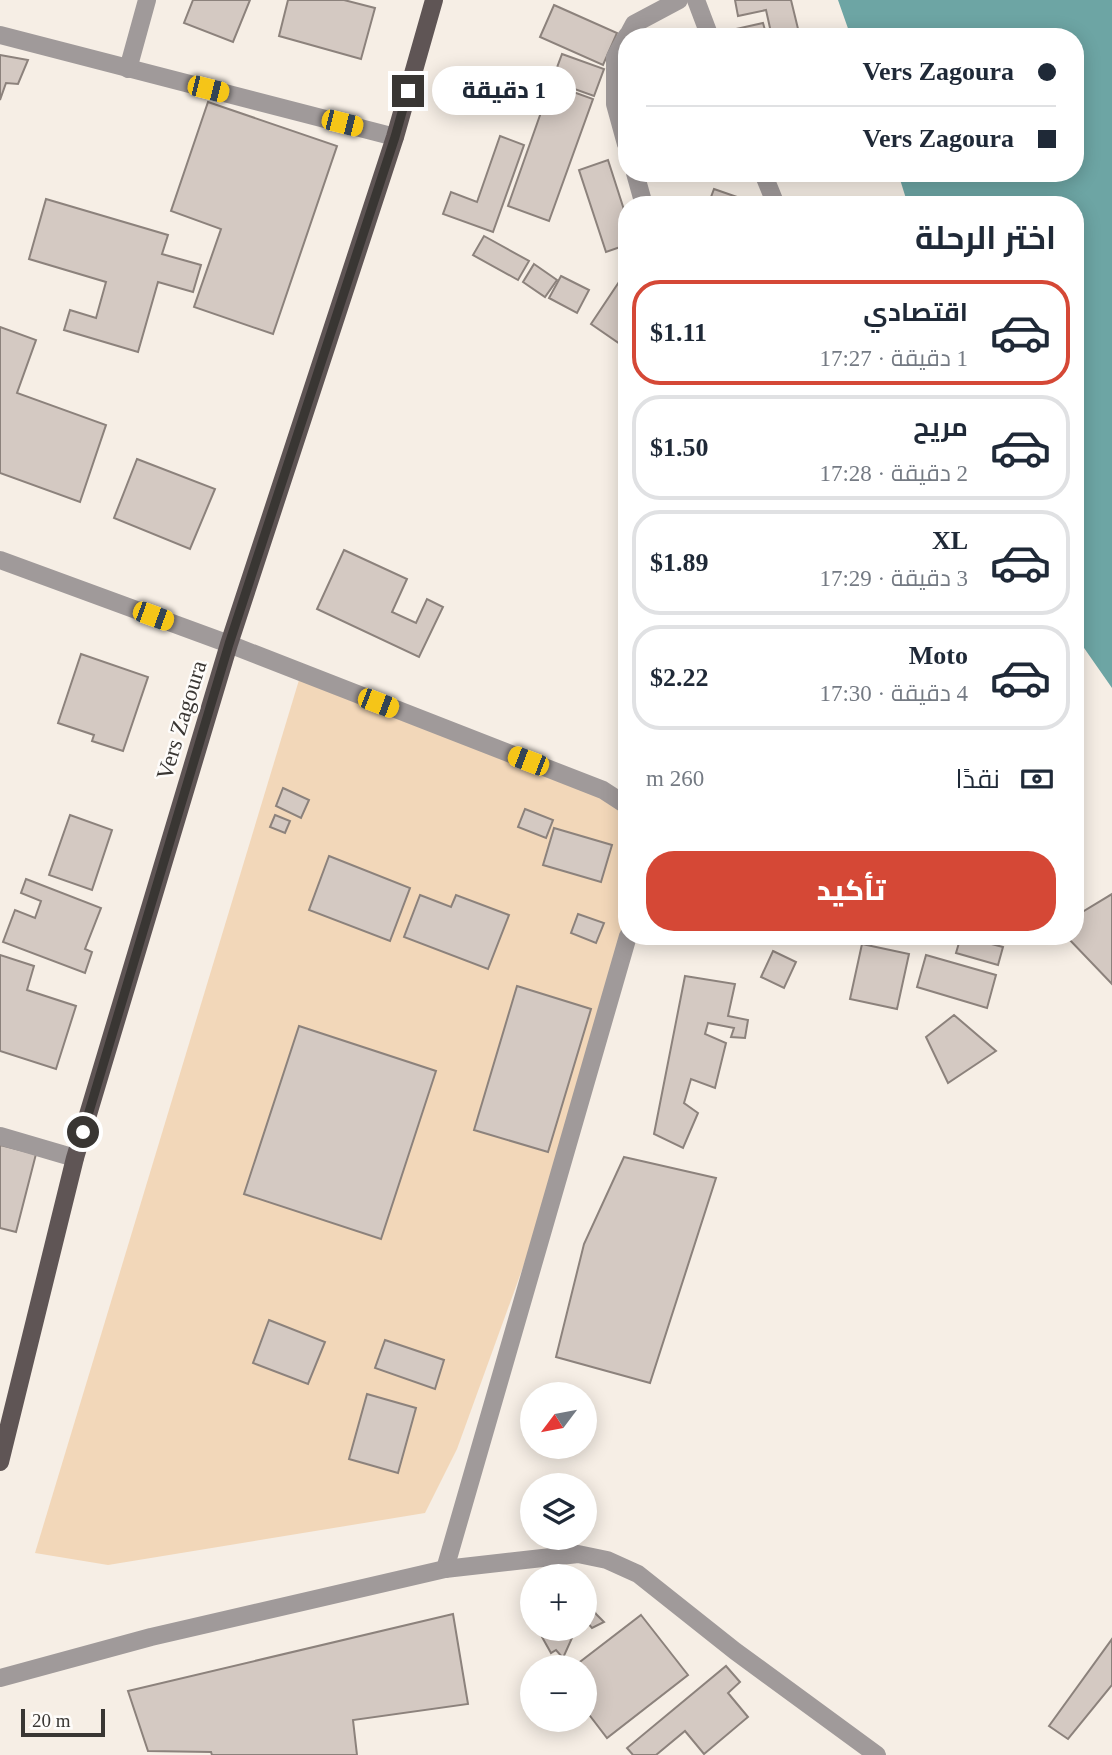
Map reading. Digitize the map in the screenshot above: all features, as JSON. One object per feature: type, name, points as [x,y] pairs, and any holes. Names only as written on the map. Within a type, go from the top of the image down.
[{"type":"main road","name":"Vers Zagoura","points":[[0,1462],[75,1158],[229,644],[395,137],[433,0]]},
{"type":"street","points":[[128,69],[147,0]]},
{"type":"street","points":[[632,28],[634,24],[679,0]]},
{"type":"street","points":[[695,0],[706,28]]},
{"type":"street","points":[[0,36],[395,137]]},
{"type":"street","points":[[618,52],[615,57],[615,104],[618,115]]},
{"type":"street","points":[[0,560],[229,644],[603,790],[618,800]]},
{"type":"street","points":[[445,1569],[625,945]]},
{"type":"street","points":[[0,1136],[75,1158]]},
{"type":"street","points":[[0,1678],[151,1637],[445,1569],[578,1553],[607,1560],[638,1574],[735,1651],[877,1755]]},
{"type":"shaded area","points":[[299,680],[618,803],[619,945],[560,1165],[457,1449],[425,1513],[108,1565],[35,1553]]},
{"type":"water","points":[[838,0],[1112,0],[1112,688],[1084,648],[1084,196],[905,196],[901,182],[1084,182],[1084,28],[848,28]]},
{"type":"building","points":[[193,0],[250,0],[233,42],[184,23]]},
{"type":"building","points":[[288,0],[344,0],[375,8],[361,59],[279,36]]},
{"type":"building","points":[[735,0],[791,0],[798,28],[770,28],[766,10],[738,16]]},
{"type":"building","points":[[554,5],[617,33],[603,65],[540,37]]},
{"type":"building","points":[[763,23],[764,28],[740,28]]},
{"type":"building","points":[[562,54],[604,69],[594,96],[552,81]]},
{"type":"building","points":[[0,55],[28,60],[18,84],[6,83],[0,100]]},
{"type":"building","points":[[551,84],[593,99],[549,221],[508,206]]},
{"type":"building","points":[[208,102],[337,146],[273,334],[194,307],[221,229],[171,211]]},
{"type":"building","points":[[500,136],[524,145],[493,232],[443,214],[451,192],[477,202]]},
{"type":"building","points":[[608,160],[620,196],[618,248],[606,252],[579,170]]},
{"type":"building","points":[[714,189],[734,196],[711,196]]},
{"type":"building","points":[[46,199],[168,235],[162,254],[201,265],[193,292],[158,282],[138,352],[64,330],[70,310],[96,318],[106,282],[29,259]]},
{"type":"building","points":[[484,236],[529,261],[518,280],[473,255]]},
{"type":"building","points":[[534,264],[557,280],[545,297],[523,282]]},
{"type":"building","points":[[561,276],[589,290],[577,313],[549,298]]},
{"type":"building","points":[[618,284],[618,343],[591,324]]},
{"type":"building","points":[[0,327],[36,340],[17,393],[106,425],[80,502],[0,473]]},
{"type":"building","points":[[137,459],[215,489],[190,549],[114,518]]},
{"type":"building","points":[[344,550],[407,579],[392,612],[416,623],[427,599],[443,607],[419,657],[317,609]]},
{"type":"building","points":[[81,654],[148,677],[123,751],[92,741],[94,735],[58,723]]},
{"type":"building","points":[[283,788],[309,800],[301,818],[276,806]]},
{"type":"building","points":[[525,809],[553,820],[546,838],[518,827]]},
{"type":"building","points":[[70,815],[112,830],[92,890],[49,875]]},
{"type":"building","points":[[275,815],[290,821],[285,833],[270,827]]},
{"type":"building","points":[[554,828],[612,845],[601,882],[543,865]]},
{"type":"building","points":[[329,856],[410,888],[390,941],[309,910]]},
{"type":"building","points":[[26,879],[101,908],[85,949],[92,952],[85,973],[3,942],[15,910],[35,918],[41,901],[21,893]]},
{"type":"building","points":[[1112,894],[1112,984],[1075,945],[1084,945],[1084,911]]},
{"type":"building","points":[[420,895],[451,907],[456,895],[509,915],[488,969],[404,937]]},
{"type":"building","points":[[578,914],[604,923],[596,943],[571,933]]},
{"type":"building","points":[[862,945],[909,954],[897,1009],[850,999]]},
{"type":"building","points":[[958,945],[1003,947],[998,965],[956,953]]},
{"type":"building","points":[[773,951],[796,962],[784,988],[761,977]]},
{"type":"building","points":[[0,955],[34,966],[27,990],[76,1006],[56,1069],[0,1051]]},
{"type":"building","points":[[926,955],[996,975],[987,1008],[917,987]]},
{"type":"building","points":[[685,976],[735,984],[728,1016],[748,1020],[745,1038],[731,1037],[734,1028],[708,1023],[705,1034],[726,1043],[715,1088],[691,1079],[684,1103],[698,1113],[683,1148],[654,1134]]},
{"type":"building","points":[[517,986],[591,1009],[548,1152],[474,1130]]},
{"type":"building","points":[[954,1015],[996,1051],[948,1083],[926,1037]]},
{"type":"building","points":[[299,1026],[436,1071],[381,1239],[244,1194]]},
{"type":"building","points":[[0,1145],[36,1154],[16,1232],[0,1228]]},
{"type":"building","points":[[624,1157],[716,1178],[650,1383],[556,1357],[584,1244]]},
{"type":"building","points":[[269,1320],[325,1342],[308,1384],[253,1363]]},
{"type":"building","points":[[385,1340],[444,1360],[435,1389],[375,1368]]},
{"type":"building","points":[[367,1394],[416,1408],[398,1473],[349,1459]]},
{"type":"building","points":[[453,1614],[468,1704],[353,1720],[357,1755],[212,1755],[211,1752],[148,1751],[128,1691]]},
{"type":"building","points":[[597,1615],[604,1622],[597,1626]]},
{"type":"building","points":[[641,1615],[688,1675],[607,1738],[597,1725],[597,1655],[589,1655]]},
{"type":"building","points":[[1112,1639],[1112,1685],[1068,1739],[1049,1726]]},
{"type":"building","points":[[544,1641],[571,1641],[564,1655],[556,1650],[551,1653]]},
{"type":"building","points":[[726,1666],[740,1682],[728,1693],[748,1717],[704,1754],[685,1731],[656,1755],[633,1755],[627,1748]]},
{"type":"route","points":[[83,1132],[229,644],[408,91]]}]
